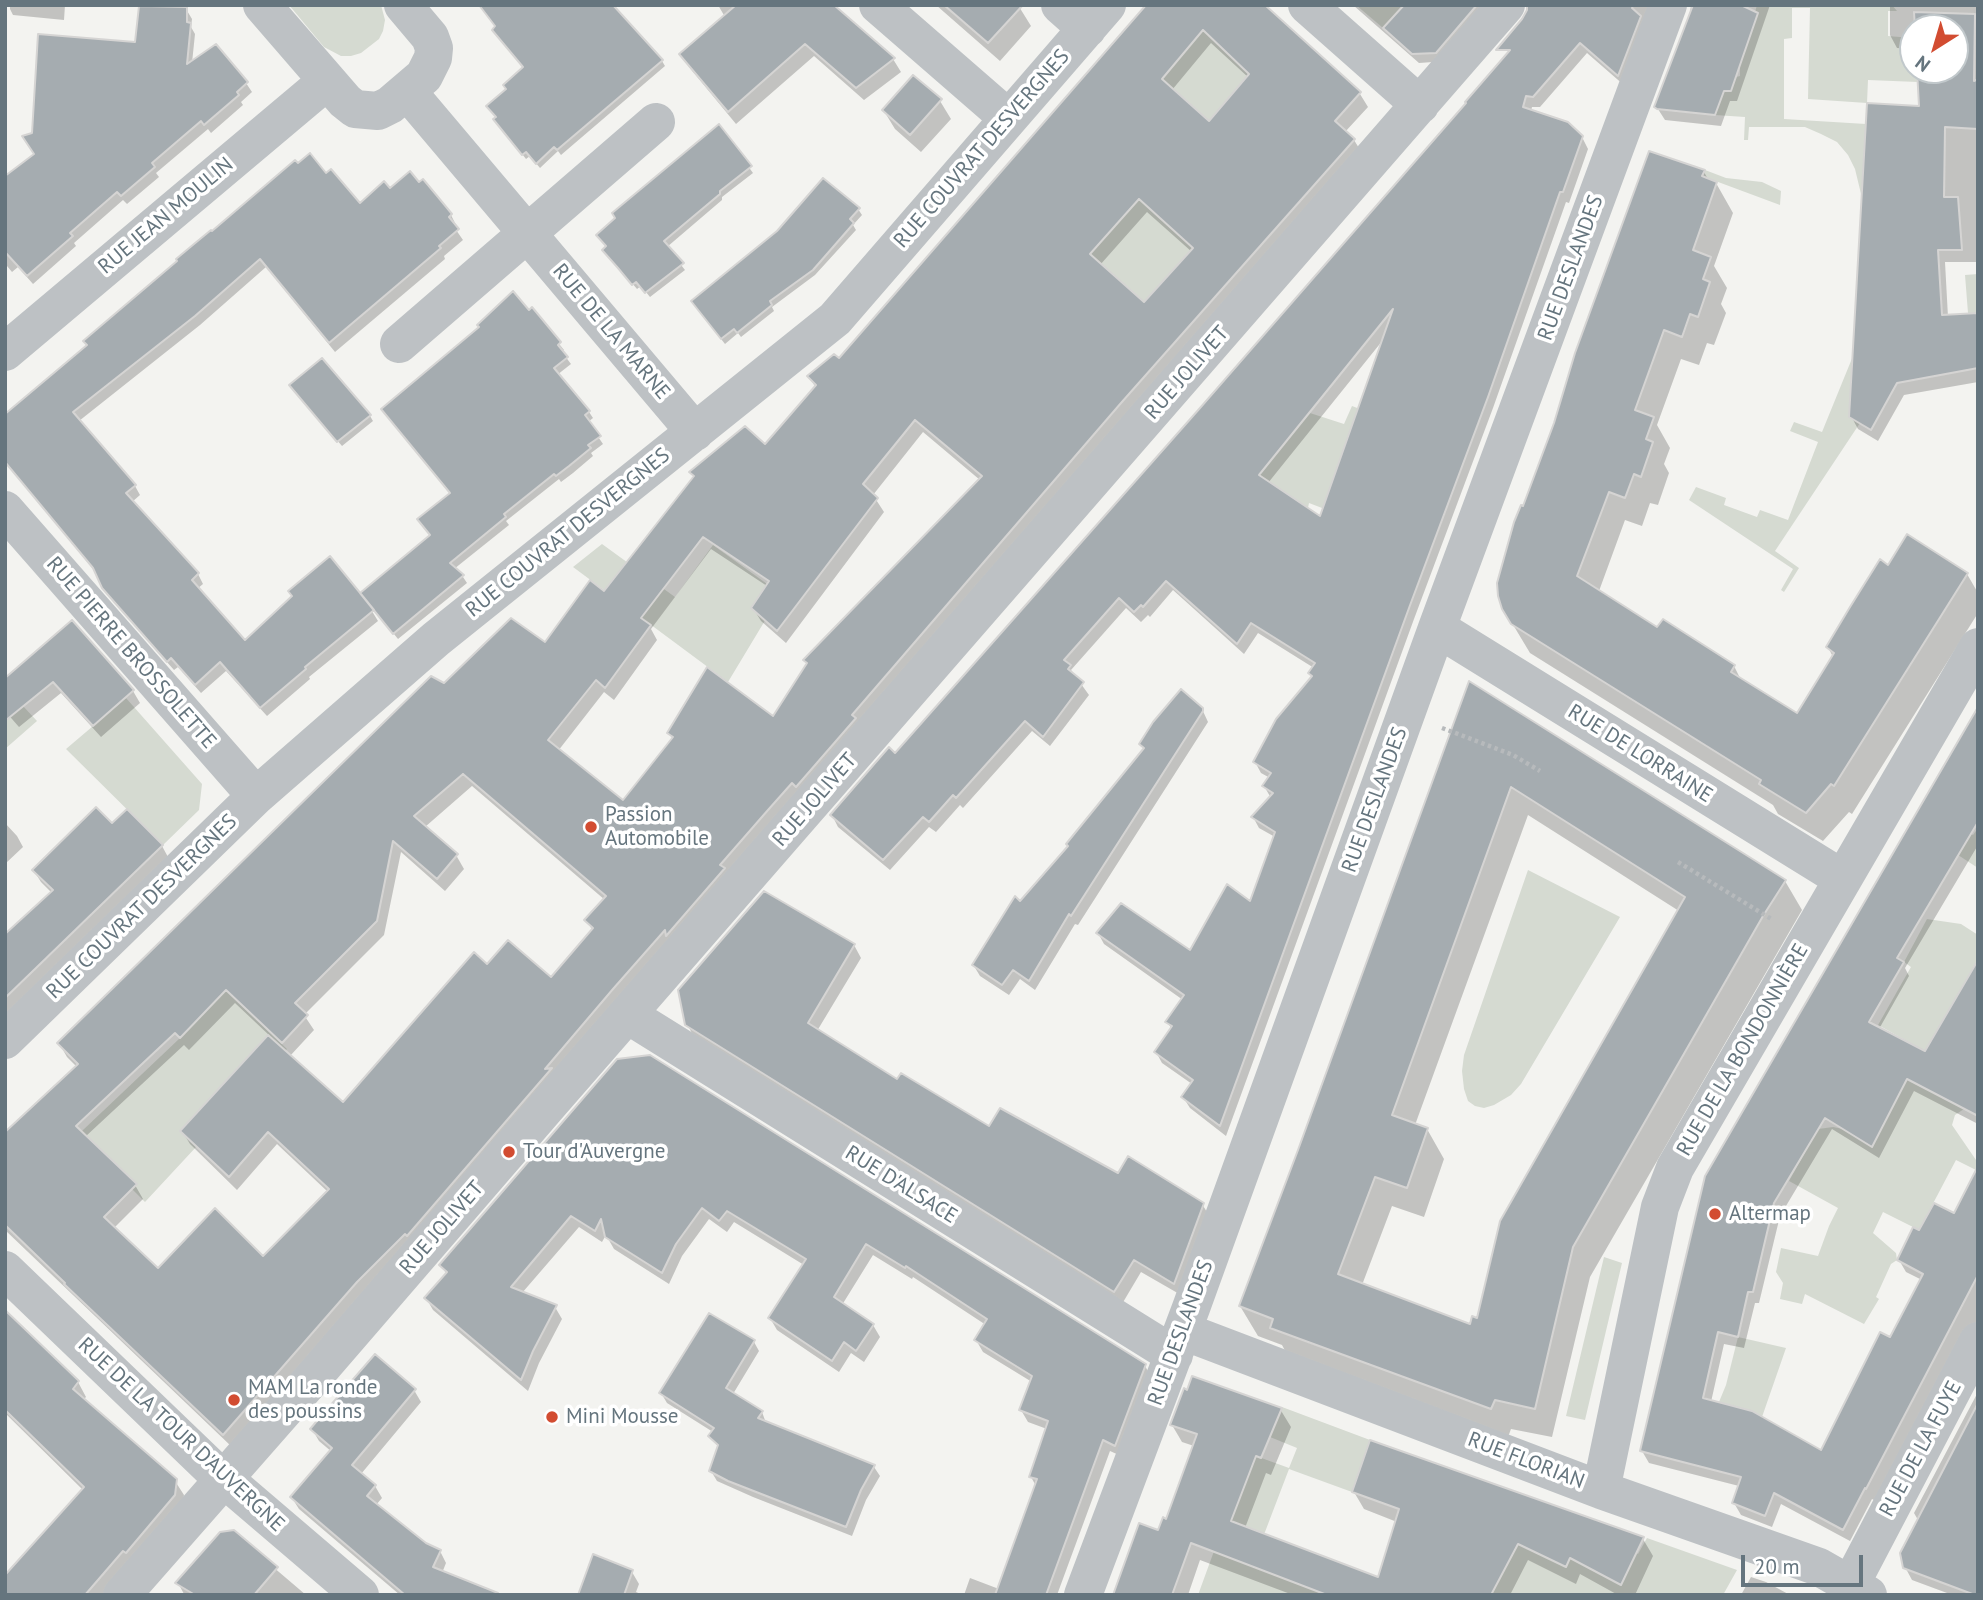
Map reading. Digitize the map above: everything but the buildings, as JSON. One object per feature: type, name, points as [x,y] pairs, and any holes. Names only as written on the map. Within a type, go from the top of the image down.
[{"type":"street","points":[[262,5],[345,101],[355,109],[367,111],[378,111],[390,105],[430,68],[434,48],[430,37],[407,7]]},
{"type":"street","points":[[878,5],[1008,118]]},
{"type":"street","points":[[1307,5],[1420,105]]},
{"type":"street","name":"RUE JOLIVET","points":[[122,1595],[1506,5]]},
{"type":"street","name":"RUE DESLANDES","points":[[1083,1595],[1178,1343],[1437,628],[1668,5]]},
{"type":"street","name":"RUE COUVRAT DESVERGNES","points":[[5,1040],[256,796],[436,639],[835,318],[1008,118],[1085,13]]},
{"type":"street","name":"RUE JEAN MOULIN","points":[[5,352],[327,81]]},
{"type":"street","name":"RUE DE LA MARNE","points":[[407,91],[695,432]]},
{"type":"street","points":[[399,344],[656,122]]},
{"type":"street","name":"RUE PIERRE BROSSOLETTE","points":[[5,510],[256,796]]},
{"type":"street","name":"RUE DE LORRAINE","points":[[1437,628],[1843,880]]},
{"type":"street","name":"RUE DE LA BONDONNIÈRE","points":[[1601,1490],[1660,1207],[1675,1168],[1978,647]]},
{"type":"street","name":"RUE D'ALSACE","points":[[628,1015],[1178,1343]]},
{"type":"street","name":"RUE DE LA TOUR D'AUVERGNE","points":[[5,1270],[224,1479],[360,1595]]},
{"type":"street","name":"RUE DE LA FUYE","points":[[1854,1591],[1978,1341]]},
{"type":"street","name":"RUE FLORIAN","points":[[1178,1343],[1819,1567],[1854,1591]]},
{"type":"path","points":[[1450,731],[1513,755],[1540,771]]},
{"type":"path","points":[[1678,862],[1766,915]]},
{"type":"shaded area","points":[[289,5],[381,5],[385,20],[383,31],[379,39],[361,53],[341,56],[324,47]]},
{"type":"shaded area","points":[[1356,5],[1404,5],[1383,28]]},
{"type":"shaded area","points":[[1757,5],[1892,5],[1897,11],[1888,11],[1888,36],[1899,37],[1899,81],[1868,80],[1867,103],[1808,99],[1810,8],[1792,8],[1792,38],[1784,39],[1784,119],[1866,124],[1862,198],[1855,169],[1837,142],[1805,127],[1749,127],[1748,140],[1744,140],[1745,117],[1715,115],[1724,91],[1731,91],[1736,77],[1740,76],[1740,65]]},
{"type":"shaded area","points":[[1193,19],[1249,74],[1224,103],[1267,140],[1208,121],[1162,79],[1179,59],[1167,48]]},
{"type":"shaded area","points":[[1705,170],[1726,178],[1762,182],[1781,191],[1780,205],[1702,176]]},
{"type":"shaded area","points":[[1139,199],[1193,248],[1144,302],[1127,286],[1067,280]]},
{"type":"shaded area","points":[[1978,274],[1978,313],[1968,313],[1965,275]]},
{"type":"shaded area","points":[[1853,356],[1860,423],[1775,551],[1799,568],[1784,592],[1781,590],[1793,569],[1689,500],[1696,487],[1726,498],[1724,505],[1757,517],[1760,510],[1788,520],[1818,442],[1790,431],[1794,422],[1822,432]]},
{"type":"shaded area","points":[[1352,406],[1402,425],[1369,526],[1309,503],[1308,508],[1247,467],[1280,449],[1310,413],[1344,424]]},
{"type":"shaded area","points":[[602,544],[675,597],[713,545],[781,594],[728,682],[573,567]]},
{"type":"shaded area","points":[[126,698],[202,784],[199,810],[163,845],[66,749]]},
{"type":"shaded area","points":[[23,706],[37,721],[5,749],[5,721]]},
{"type":"shaded area","points":[[1922,804],[1973,835],[1978,828],[1978,868],[1958,855]]},
{"type":"shaded area","points":[[1528,870],[1620,917],[1521,1084],[1511,1095],[1484,1108],[1468,1101],[1462,1071],[1464,1055]]},
{"type":"shaded area","points":[[1927,919],[1961,924],[1978,935],[1978,959],[1925,1051],[1878,1025],[1911,967],[1904,962]]},
{"type":"shaded area","points":[[226,990],[287,1049],[145,1202],[132,1189],[64,1148],[180,1038]]},
{"type":"shaded area","points":[[1898,1075],[1964,1109],[1955,1115],[1952,1125],[1976,1160],[1976,1170],[1956,1160],[1919,1230],[1883,1212],[1873,1233],[1896,1253],[1897,1260],[1891,1264],[1876,1297],[1879,1299],[1864,1324],[1805,1294],[1802,1304],[1780,1299],[1783,1283],[1776,1272],[1781,1248],[1818,1256],[1838,1208],[1789,1181],[1818,1129],[1843,1129],[1871,1146]]},
{"type":"shaded area","points":[[1604,1257],[1622,1263],[1585,1420],[1566,1416]]},
{"type":"shaded area","points":[[1738,1337],[1786,1348],[1762,1417],[1719,1402]]},
{"type":"shaded area","points":[[1282,1407],[1370,1440],[1352,1492],[1289,1469],[1252,1566],[1327,1595],[1198,1595],[1225,1521],[1231,1521],[1256,1456],[1289,1468],[1297,1448],[1270,1437]]},
{"type":"shaded area","points":[[1483,1517],[1531,1550],[1565,1567],[1570,1558],[1621,1585],[1635,1552],[1638,1554],[1647,1538],[1737,1570],[1723,1595],[1458,1595],[1461,1578],[1492,1594],[1507,1564]]},
{"type":"place","name":"Passion Automobile","points":[[591,827]]},
{"type":"place","name":"Tour d'Auvergne","points":[[509,1152]]},
{"type":"place","name":"Altermap","points":[[1715,1214]]},
{"type":"place","name":"MAM La ronde des poussins","points":[[234,1400]]},
{"type":"place","name":"Mini Mousse","points":[[552,1417]]}]
